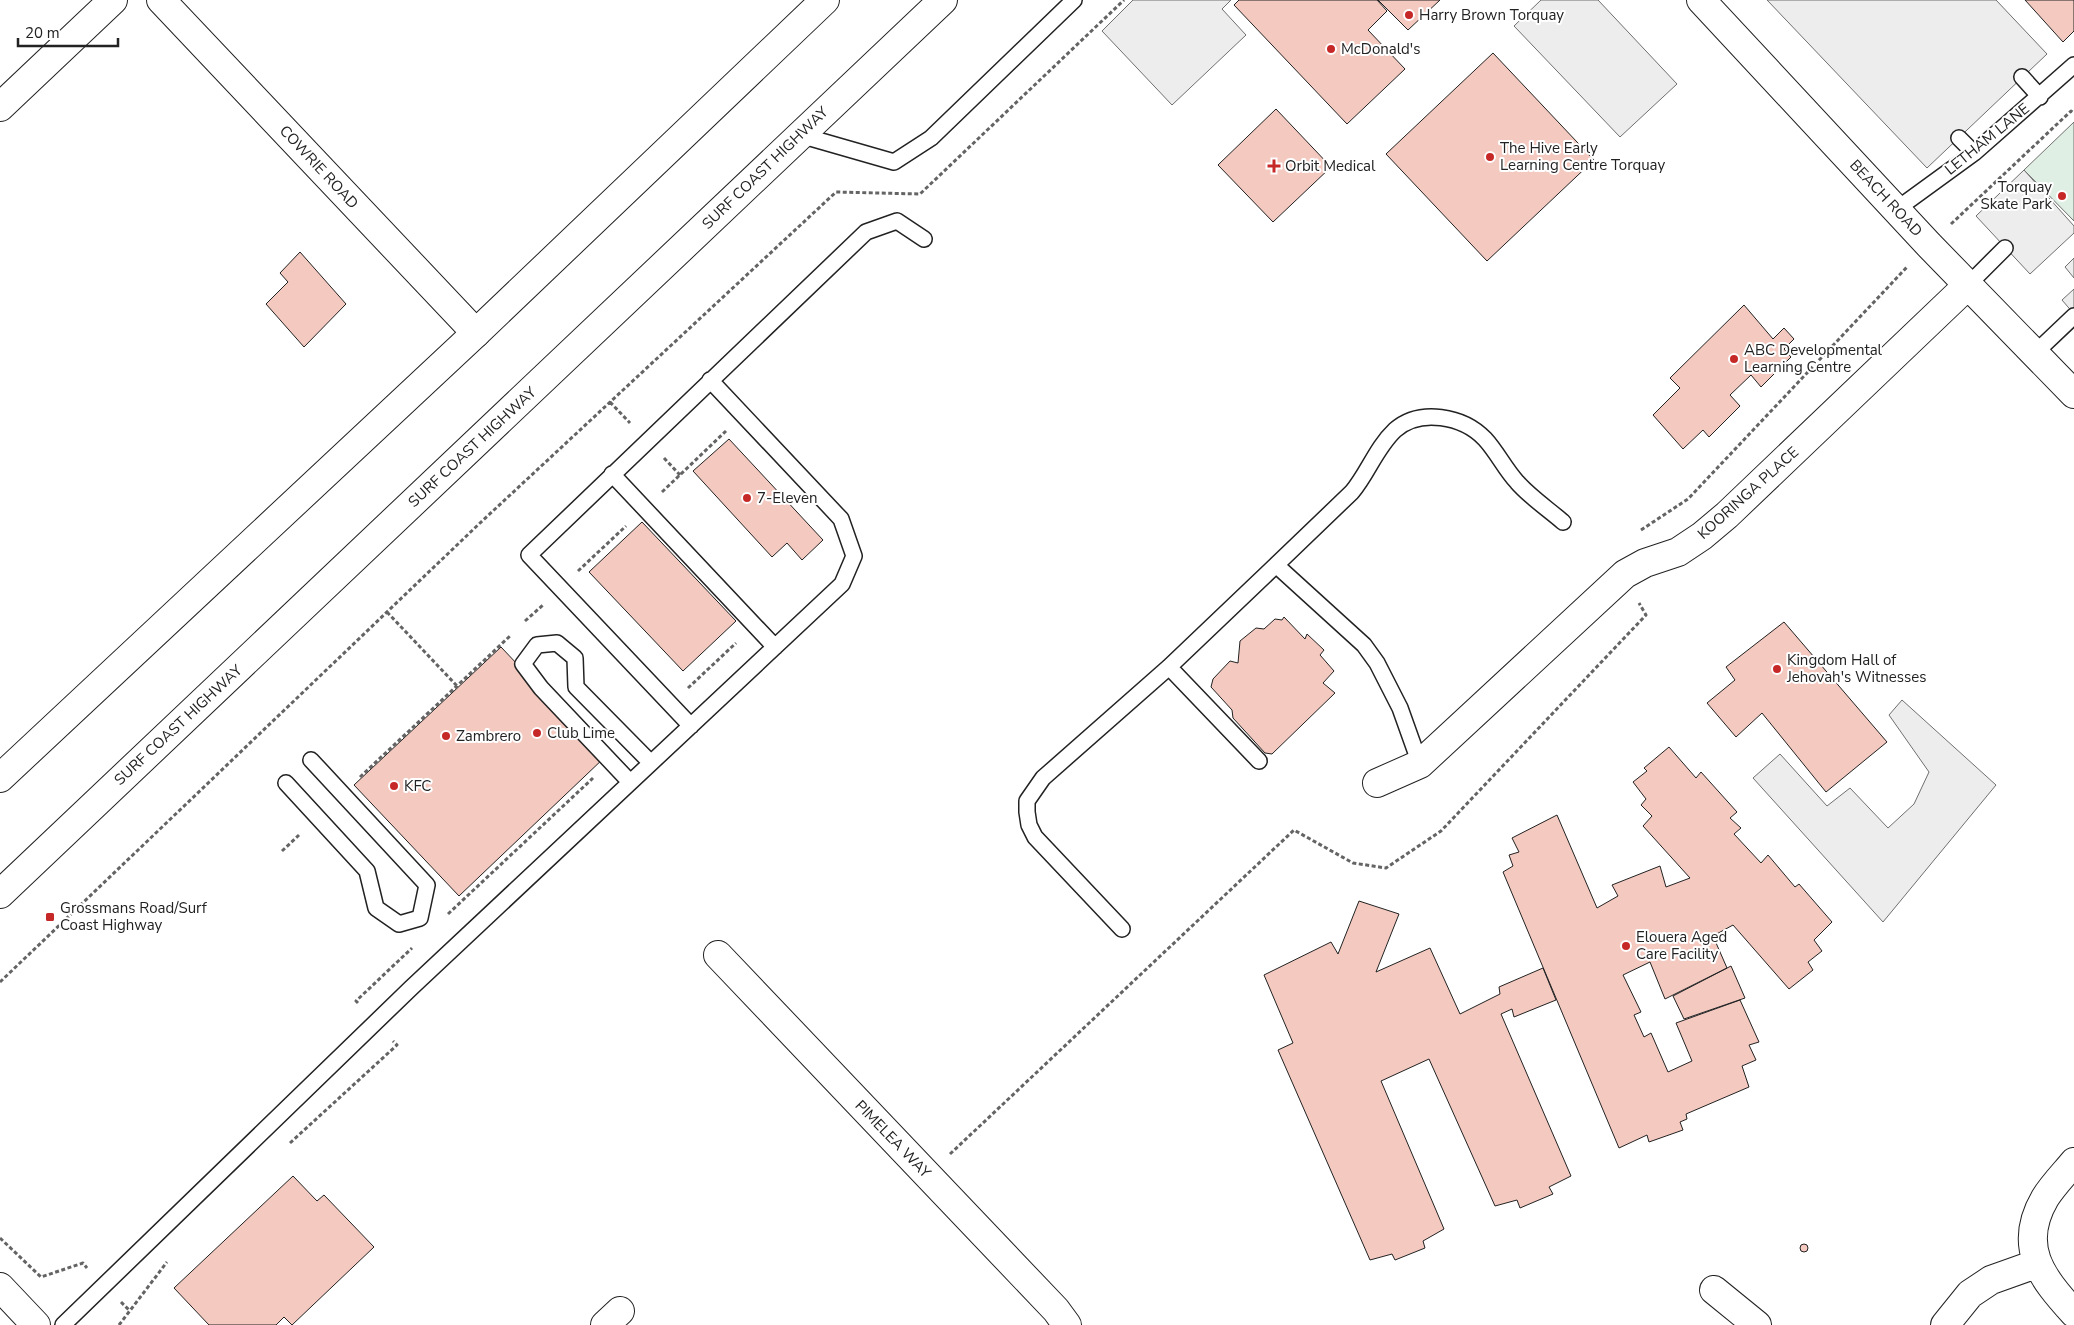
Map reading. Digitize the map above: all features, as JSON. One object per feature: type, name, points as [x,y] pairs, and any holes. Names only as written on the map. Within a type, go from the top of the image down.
[{"type":"street","points":[[0,107],[113,0]]},
{"type":"street","name":"COWRIE ROAD","points":[[161,0],[476,333]]},
{"type":"street","points":[[0,778],[476,333],[825,0]]},
{"type":"street","name":"SURF COAST HIGHWAY","points":[[0,894],[943,0]]},
{"type":"street","name":"BEACH ROAD","points":[[1701,0],[1968,285],[2074,394]]},
{"type":"street","name":"KOORINGA PLACE","points":[[1377,783],[1420,764],[1625,574],[1644,563],[1678,552],[1702,536],[1727,515],[1968,285]]},
{"type":"street","name":"PIMELEA WAY","points":[[718,955],[1056,1310],[1067,1325]]},
{"type":"street","points":[[2074,1162],[2046,1196],[2034,1225],[2032,1244],[2036,1264],[2057,1294],[2074,1313]]},
{"type":"street","points":[[1945,1325],[1970,1294],[1991,1280],[2036,1264]]},
{"type":"street","points":[[0,1287],[36,1325]]},
{"type":"street","points":[[1714,1290],[1757,1325]]},
{"type":"lane","points":[[800,135],[894,162],[931,138],[1074,0]]},
{"type":"lane","name":"LETHAM LANE","points":[[1897,209],[1974,153],[2074,66]]},
{"type":"lane","points":[[2022,78],[2040,96]]},
{"type":"lane","points":[[1959,138],[1974,153]]},
{"type":"lane","points":[[690,726],[529,555],[866,232],[897,221],[924,238]]},
{"type":"lane","name":"KOORINGA PLACE","points":[[1968,285],[2005,248]]},
{"type":"lane","points":[[2034,354],[2074,316]]},
{"type":"lane","points":[[63,1325],[410,988],[842,584],[854,556],[841,519],[710,380]]},
{"type":"lane","points":[[1122,930],[1035,837],[1029,825],[1028,801],[1042,778],[1169,667],[1358,486],[1382,445],[1396,429],[1413,420],[1428,417],[1449,418],[1469,427],[1485,439],[1518,484],[1563,522]]},
{"type":"lane","points":[[612,474],[775,646]]},
{"type":"lane","points":[[1276,566],[1364,645],[1377,663],[1400,708],[1420,764]]},
{"type":"lane","points":[[630,782],[541,688],[523,664],[537,645],[557,643],[575,658],[576,687],[651,763]]},
{"type":"lane","points":[[1169,667],[1259,761]]},
{"type":"lane","points":[[286,783],[367,871],[376,908],[399,924],[420,918],[427,885],[310,760]]},
{"type":"path","points":[[0,982],[387,612],[836,192],[920,194],[1124,0]]},
{"type":"path","points":[[387,612],[457,686]]},
{"type":"path","points":[[0,1238],[40,1277],[83,1263],[130,1310]]},
{"type":"green space","name":"Torquay Skate Park","points":[[2074,122],[2074,221],[2024,170]]},
{"type":"shaded area","points":[[1133,0],[1231,0],[1222,9],[1246,35],[1172,105],[1102,31]]},
{"type":"shaded area","points":[[1541,0],[1598,0],[1677,84],[1620,137],[1514,26]]},
{"type":"shaded area","points":[[1767,0],[1996,0],[2047,54],[1927,168]]},
{"type":"shaded area","points":[[2024,170],[2074,226],[2074,233],[2030,274],[1976,216]]},
{"type":"shaded area","points":[[2074,258],[2074,278],[2065,267]]},
{"type":"shaded area","points":[[2074,289],[2074,314],[2062,300]]},
{"type":"shaded area","points":[[1902,700],[1996,785],[1883,922],[1753,778],[1780,754],[1827,806],[1850,788],[1888,828],[1914,804],[1929,772],[1889,715]]},
{"type":"building","name":"McDonald's","points":[[1239,0],[1377,0],[1387,11],[1368,30],[1405,69],[1347,124],[1234,5]]},
{"type":"building","name":"Harry Brown Torquay","points":[[1378,0],[1440,0],[1408,30]]},
{"type":"building","points":[[2025,0],[2074,0],[2074,31],[2063,42]]},
{"type":"building","name":"The Hive Early Learning Centre Torquay","points":[[1493,53],[1594,160],[1487,261],[1386,154]]},
{"type":"building","name":"Orbit Medical","points":[[1276,109],[1331,167],[1273,222],[1218,165]]},
{"type":"building","points":[[300,252],[346,304],[304,347],[266,304],[288,282],[280,273]]},
{"type":"building","points":[[1744,305],[1773,339],[1784,328],[1794,339],[1784,349],[1791,357],[1761,387],[1751,375],[1730,395],[1740,406],[1709,437],[1703,430],[1683,449],[1653,415],[1680,388],[1670,378]]},
{"type":"building","points":[[729,439],[823,540],[802,560],[787,543],[772,557],[693,471]]},
{"type":"building","points":[[642,522],[736,621],[683,671],[589,572]]},
{"type":"building","points":[[1284,617],[1305,639],[1307,634],[1324,650],[1320,655],[1334,671],[1323,683],[1335,693],[1272,754],[1265,753],[1233,718],[1232,710],[1211,687],[1213,679],[1230,661],[1238,663],[1240,641],[1256,628],[1264,629],[1275,619],[1282,620]]},
{"type":"building","points":[[1784,622],[1887,742],[1826,792],[1762,713],[1736,737],[1707,703],[1735,680],[1726,667]]},
{"type":"building","points":[[501,647],[605,757],[459,896],[354,785]]},
{"type":"building","name":"Elouera Aged Care Facility","points":[[1669,747],[1696,778],[1701,772],[1737,812],[1730,818],[1741,828],[1734,834],[1761,863],[1768,855],[1795,887],[1799,884],[1832,922],[1814,940],[1822,951],[1808,962],[1813,970],[1789,989],[1733,925],[1713,936],[1727,968],[1665,999],[1650,962],[1623,975],[1641,1012],[1634,1015],[1644,1037],[1651,1033],[1668,1072],[1692,1061],[1676,1023],[1740,1000],[1759,1042],[1749,1045],[1756,1060],[1742,1066],[1749,1087],[1686,1114],[1687,1119],[1680,1122],[1683,1130],[1649,1142],[1647,1135],[1619,1148],[1503,872],[1513,866],[1509,855],[1519,852],[1512,838],[1557,815],[1597,908],[1618,896],[1612,885],[1660,866],[1666,887],[1690,878],[1643,826],[1652,816],[1641,805],[1646,799],[1633,782],[1647,771],[1644,768]]},
{"type":"building","points":[[1359,901],[1399,914],[1376,972],[1430,948],[1460,1014],[1500,994],[1499,987],[1543,968],[1556,1000],[1514,1017],[1512,1009],[1501,1014],[1571,1176],[1549,1187],[1553,1194],[1520,1208],[1517,1200],[1495,1206],[1429,1059],[1381,1081],[1444,1229],[1423,1241],[1425,1248],[1395,1260],[1392,1254],[1370,1260],[1278,1050],[1293,1043],[1264,975],[1331,942],[1338,954]]},
{"type":"building","points":[[1731,966],[1745,998],[1684,1019],[1673,996]]},
{"type":"building","points":[[293,1176],[317,1201],[324,1195],[374,1247],[292,1325],[284,1317],[276,1325],[209,1325],[174,1288]]},
{"type":"building","points":[[1804,1244],[1808,1248],[1804,1252],[1800,1248]]},
{"type":"place","name":"Harry Brown Torquay","points":[[1409,15]]},
{"type":"place","name":"McDonald's","points":[[1331,49]]},
{"type":"place","name":"The Hive Early Learning Centre Torquay","points":[[1490,157]]},
{"type":"place","name":"Orbit Medical","points":[[1274,166]]},
{"type":"place","name":"Torquay Skate Park","points":[[2062,196]]},
{"type":"place","name":"ABC Developmental Learning Centre","points":[[1734,359]]},
{"type":"place","name":"7-Eleven","points":[[747,498]]},
{"type":"place","name":"Kingdom Hall of Jehovah's Witnesses","points":[[1777,669]]},
{"type":"place","name":"Club Lime","points":[[537,733]]},
{"type":"place","name":"Zambrero","points":[[446,736]]},
{"type":"place","name":"KFC","points":[[394,786]]},
{"type":"place","name":"Grossmans Road/Surf Coast Highway","points":[[50,917]]},
{"type":"place","name":"Elouera Aged Care Facility","points":[[1626,946]]}]
